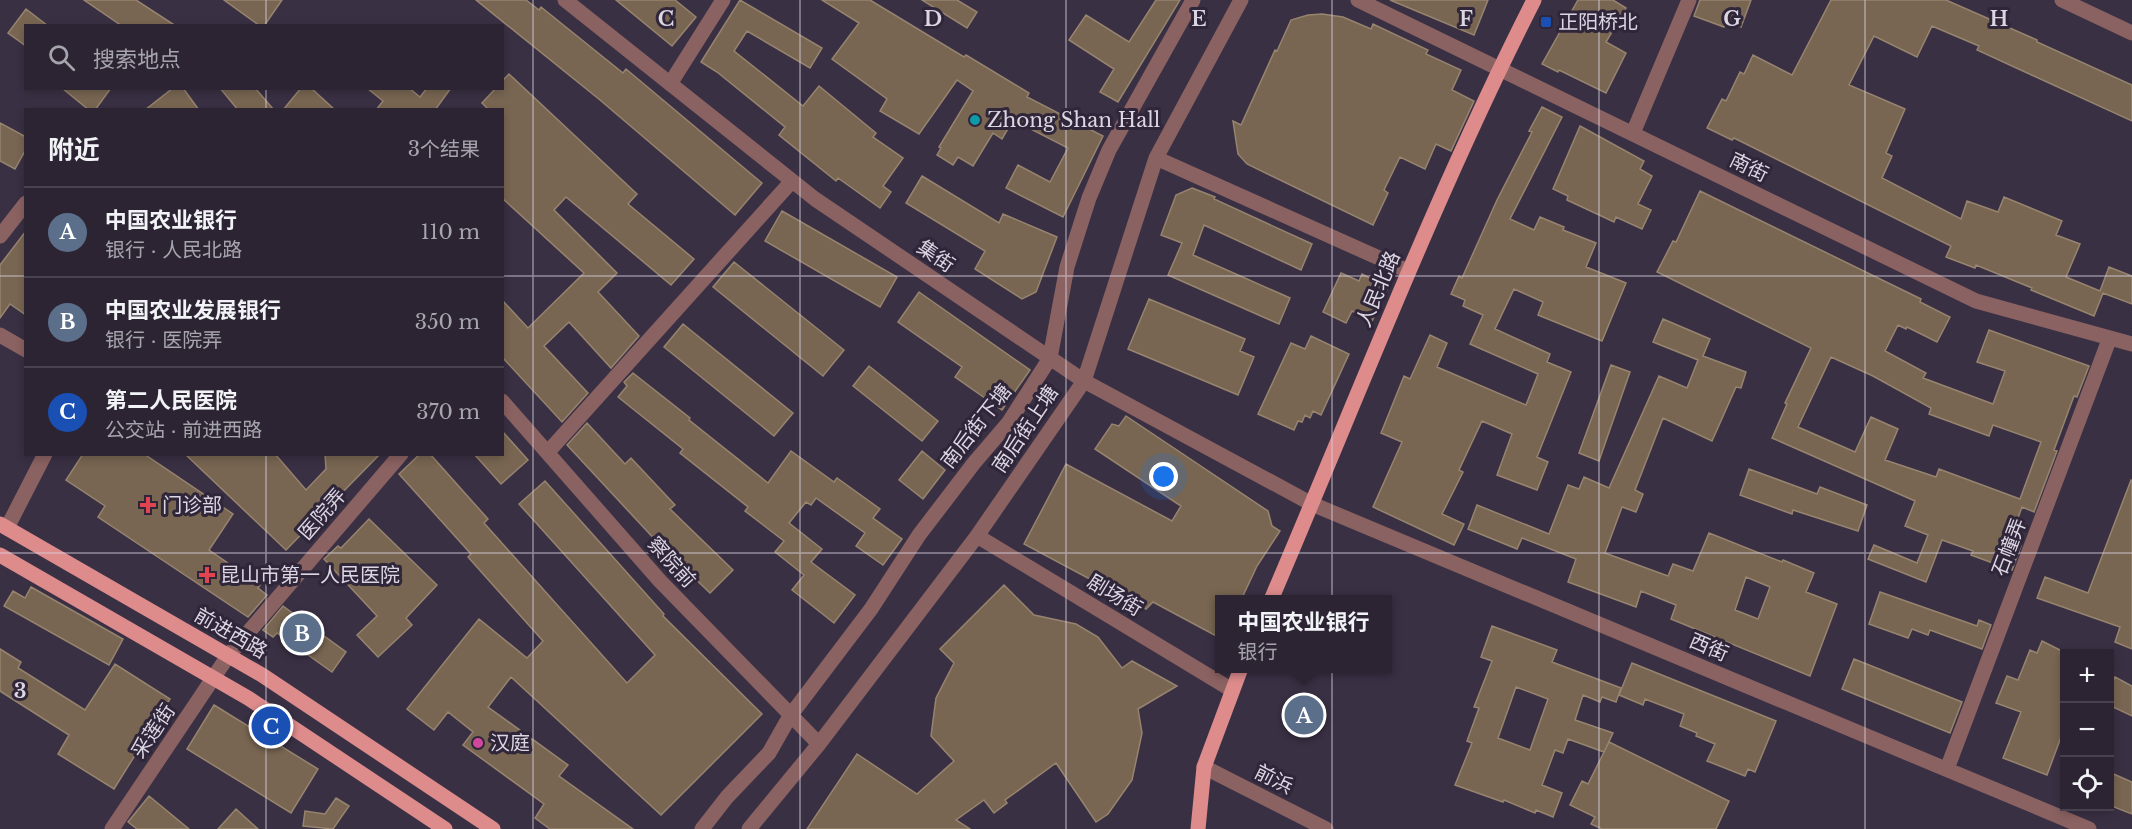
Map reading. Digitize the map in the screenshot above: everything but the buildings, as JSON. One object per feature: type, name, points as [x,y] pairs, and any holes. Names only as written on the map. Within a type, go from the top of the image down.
[{"type":"main road","name":"人民北路","points":[[1273,595],[1408,271],[1499,68],[1534,0]]},
{"type":"main road","name":"前进西路","points":[[4,526],[262,675],[493,829]]},
{"type":"main road","points":[[0,555],[248,698],[445,829]]},
{"type":"main road","points":[[1198,829],[1204,767],[1239,673]]},
{"type":"street","name":"集街","points":[[565,0],[814,199],[1084,381],[1312,504]]},
{"type":"street","points":[[670,84],[723,0]]},
{"type":"street","name":"南后街下塘","points":[[702,829],[727,797],[769,753],[790,716],[871,609],[919,535],[974,463],[1009,422],[1050,358],[1067,267],[1089,198],[1109,150],[1193,0]]},
{"type":"street","name":"南后街上塘","points":[[749,829],[819,744],[977,536],[1084,381],[1156,158],[1240,0]]},
{"type":"street","name":"南街","points":[[1358,0],[1976,301],[2109,340],[2132,344]]},
{"type":"street","points":[[1633,134],[1689,0]]},
{"type":"street","points":[[2062,0],[2132,33]]},
{"type":"street","points":[[1156,158],[1408,271]]},
{"type":"street","points":[[548,452],[792,181]]},
{"type":"street","points":[[0,236],[24,206]]},
{"type":"street","points":[[0,335],[24,349]]},
{"type":"street","name":"石幢弄","points":[[1947,769],[2109,340]]},
{"type":"street","name":"察院前","points":[[504,403],[660,580],[819,744]]},
{"type":"street","points":[[4,526],[44,456]]},
{"type":"street","name":"医院弄","points":[[228,656],[399,456]]},
{"type":"street","name":"西街","points":[[1312,504],[2089,829]]},
{"type":"street","name":"剧场街","points":[[977,536],[1232,690]]},
{"type":"street","name":"采莲街","points":[[112,829],[228,656]]},
{"type":"street","name":"前浜","points":[[1204,767],[1326,829]]},
{"type":"place","name":"正阳桥北","points":[[1546,22]]},
{"type":"place","name":"Zhong Shan Hall","points":[[975,120]]},
{"type":"place","name":"门诊部","points":[[148,505]]},
{"type":"place","name":"昆山市第一人民医院","points":[[207,575]]},
{"type":"place","name":"中国农业发展银行","points":[[302,633]]},
{"type":"place","name":"中国农业银行","points":[[1304,715]]},
{"type":"place","name":"第二人民医院","points":[[271,726]]},
{"type":"place","name":"汉庭","points":[[478,743]]}]
